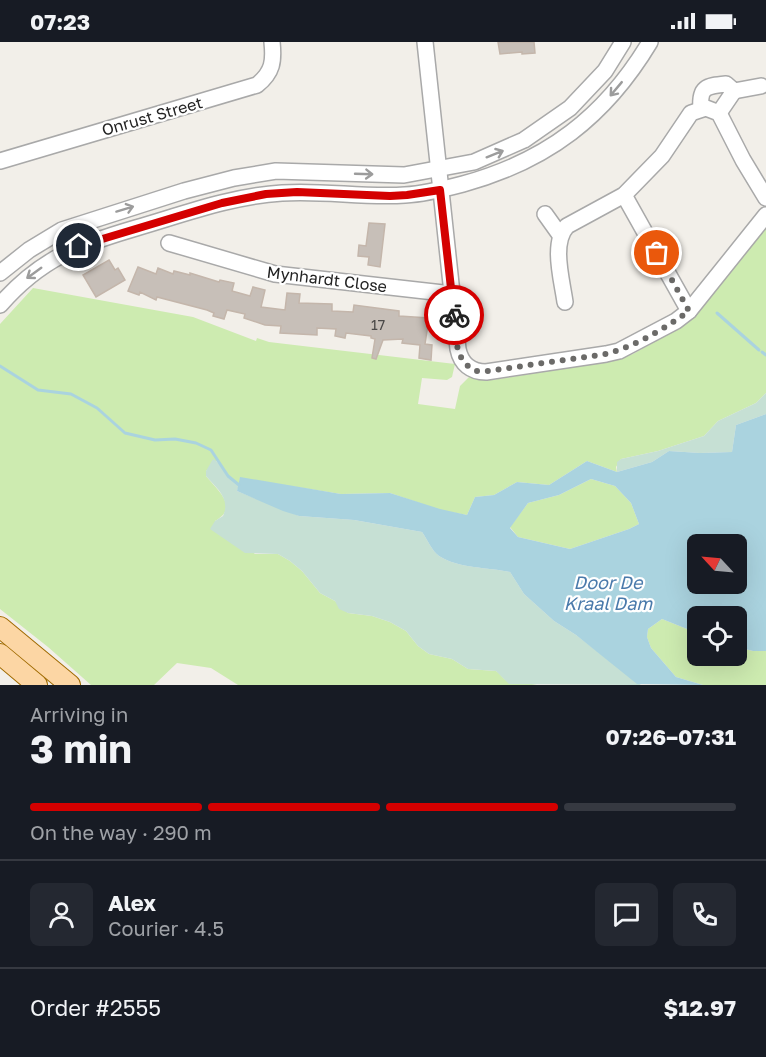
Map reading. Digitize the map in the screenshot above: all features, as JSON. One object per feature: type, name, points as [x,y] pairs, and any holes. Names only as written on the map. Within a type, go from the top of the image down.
[{"type":"main road","points":[[0,627],[70,685]]},
{"type":"main road","points":[[0,654],[37,685]]},
{"type":"street","name":"Onrust Street","points":[[0,161],[257,84],[267,76],[272,65],[272,42]]},
{"type":"street","points":[[425,42],[459,355],[470,368],[481,372],[619,351],[676,321],[689,311],[766,215]]},
{"type":"street","points":[[0,273],[29,250],[62,230],[184,191],[234,178],[276,171],[404,175],[474,162],[507,149],[540,130],[585,93],[605,71],[623,42]]},
{"type":"street","points":[[2,298],[51,260],[79,246],[222,203],[282,193],[407,195],[440,190],[484,178],[520,163],[560,142],[591,118],[616,90],[650,42]]},
{"type":"street","points":[[701,109],[701,94],[707,87],[726,84],[734,91]]},
{"type":"street","points":[[719,113],[734,91],[761,87]]},
{"type":"street","points":[[565,302],[558,246],[560,236],[567,225],[624,195],[662,156],[691,113],[701,109],[711,109],[719,113],[766,198]]},
{"type":"street","points":[[624,195],[689,311]]},
{"type":"street","points":[[545,214],[560,236]]},
{"type":"street","name":"Mynhardt Close","points":[[169,243],[281,276],[452,294]]},
{"type":"green space","points":[[766,227],[766,393],[756,403],[718,421],[704,436],[658,451],[621,459],[616,467],[617,472],[587,461],[549,485],[517,482],[494,495],[475,497],[467,515],[440,510],[390,493],[341,494],[240,478],[239,485],[228,476],[218,460],[206,471],[206,476],[224,498],[226,504],[226,510],[215,521],[255,554],[278,554],[302,571],[320,593],[335,601],[348,613],[372,616],[390,622],[406,631],[418,646],[429,654],[452,659],[468,669],[496,671],[511,682],[537,685],[238,685],[211,668],[177,663],[154,685],[91,685],[0,609],[0,324],[33,288],[193,317],[256,341],[257,338],[269,342],[455,364],[452,377],[447,380],[422,378],[418,404],[455,409],[460,386],[469,377],[492,380],[612,361],[633,354],[672,332],[701,309]]},
{"type":"green space","points":[[766,393],[766,414],[736,425],[732,452],[669,451],[652,462],[617,472],[617,462],[621,459],[658,451],[704,436],[718,421],[756,403]]},
{"type":"green space","points":[[213,459],[239,485],[237,491],[299,516],[354,520],[422,532],[436,554],[447,560],[510,572],[524,594],[554,621],[641,685],[509,684],[496,671],[468,669],[452,659],[429,654],[418,646],[406,631],[390,622],[339,609],[335,601],[320,593],[302,571],[290,561],[278,554],[245,553],[210,529],[215,521],[223,516],[225,510],[224,499],[206,476],[206,471]]},
{"type":"green space","points":[[591,479],[615,486],[631,503],[639,524],[570,549],[518,537],[510,527],[528,503],[559,495]]},
{"type":"green space","points":[[662,619],[687,629],[687,666],[747,666],[747,650],[766,651],[766,685],[703,685],[676,677],[651,648],[647,637],[648,629]]},
{"type":"water","name":"Door De Kraal Dam","points":[[766,414],[766,651],[747,650],[747,606],[687,606],[687,629],[662,619],[648,629],[647,637],[651,648],[676,677],[703,685],[637,684],[576,635],[554,621],[524,594],[510,572],[447,560],[436,554],[422,532],[354,520],[299,516],[237,491],[240,477],[341,494],[390,493],[467,515],[475,497],[494,495],[517,482],[549,485],[587,461],[617,472],[652,462],[669,451],[732,452],[736,425]],"holes":[[[591,479],[615,486],[631,503],[639,524],[629,529],[570,549],[518,537],[510,528],[528,503],[559,495]]]},
{"type":"building","points":[[498,42],[534,42],[535,53],[500,54]]},
{"type":"building","points":[[369,223],[385,224],[380,267],[368,265],[369,257],[358,256],[359,245],[366,246]]},
{"type":"building","points":[[109,260],[115,270],[118,268],[125,280],[96,297],[83,275]]},
{"type":"building","points":[[138,267],[156,274],[158,268],[173,274],[174,271],[190,275],[190,273],[219,282],[220,280],[234,283],[232,291],[250,296],[253,287],[265,290],[261,307],[285,310],[287,293],[300,294],[299,303],[332,304],[332,311],[353,312],[354,305],[399,311],[399,316],[429,318],[425,344],[432,345],[431,360],[419,358],[420,345],[402,343],[403,339],[383,340],[376,359],[372,358],[375,339],[371,336],[346,333],[345,338],[335,336],[336,329],[317,328],[317,335],[280,333],[281,326],[265,325],[244,318],[245,314],[227,310],[224,319],[213,316],[214,313],[207,310],[157,297],[156,300],[140,292],[139,295],[128,291]]},
{"type":"waterway","points":[[717,313],[759,350]]},
{"type":"waterway","points":[[762,352],[766,355]]},
{"type":"waterway","points":[[0,366],[38,390],[71,394],[97,408],[125,433],[155,440],[175,439],[196,443],[211,450],[228,476],[239,485]]},
{"type":"way so far","points":[[454,315],[459,355],[466,365],[475,371],[486,372],[619,351],[676,321],[689,311],[657,253]]},
{"type":"route","points":[[79,246],[222,203],[266,194],[297,192],[390,196],[440,190],[454,315]]}]
